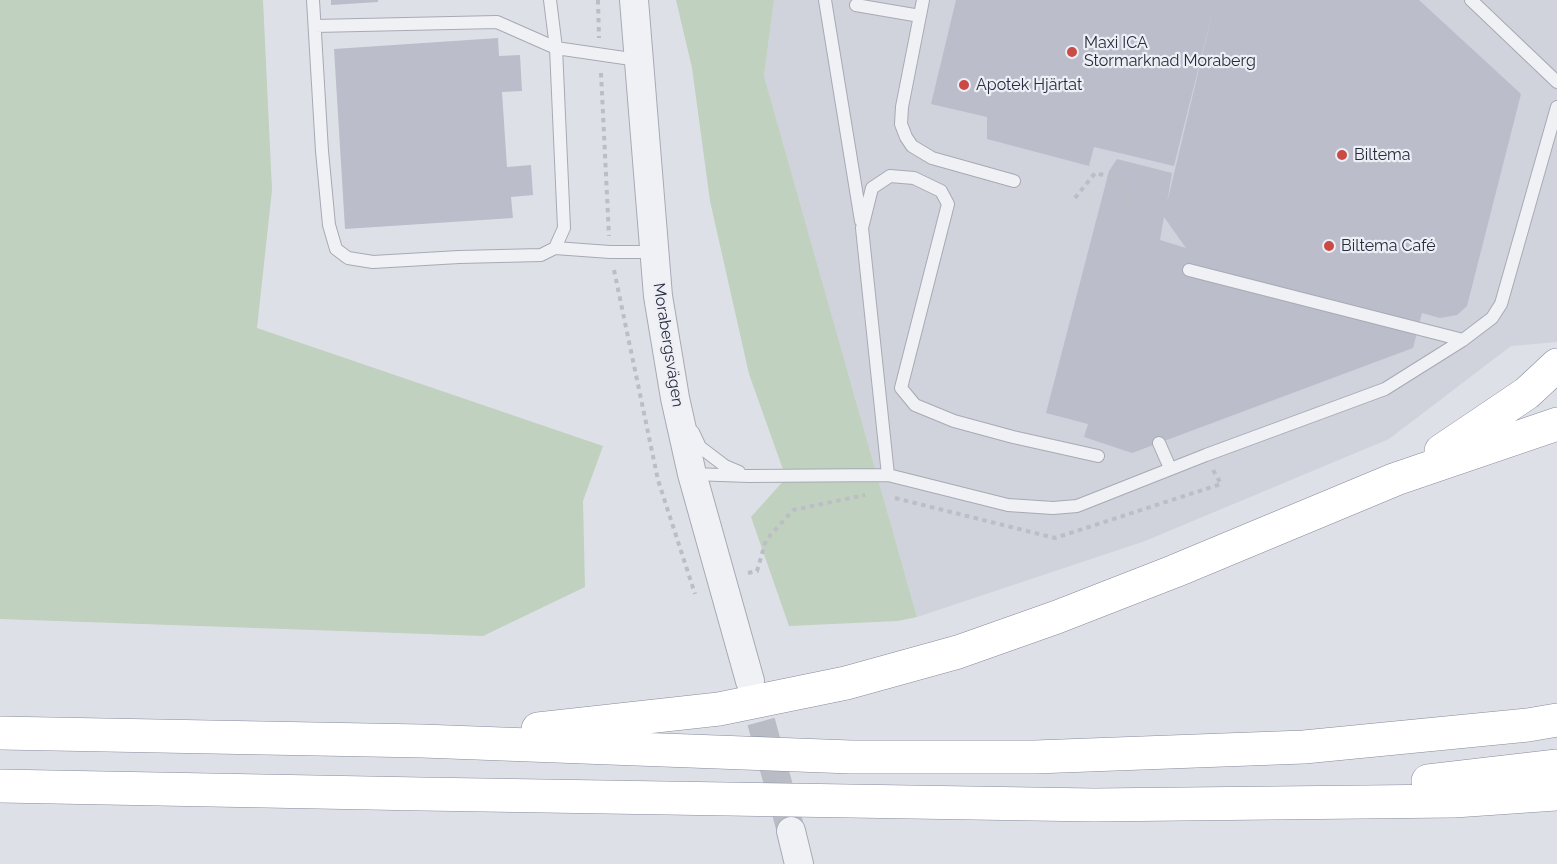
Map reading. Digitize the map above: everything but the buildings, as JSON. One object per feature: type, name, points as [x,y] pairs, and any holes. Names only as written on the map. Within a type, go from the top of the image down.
[{"type":"highway","points":[[1396,479],[1527,393],[1557,365]]},
{"type":"highway","points":[[422,741],[719,709],[846,683],[958,652],[1057,617],[1175,571],[1396,479],[1557,424]]},
{"type":"highway","points":[[0,734],[422,741],[851,757],[1035,757],[1304,747],[1528,725],[1557,720]]},
{"type":"highway","points":[[1094,805],[1418,783],[1557,766]]},
{"type":"highway","points":[[0,786],[1094,805],[1454,801],[1557,794]]},
{"type":"street","name":"Morabergsvägen","points":[[634,0],[658,296],[675,398],[692,474],[750,681]]},
{"type":"street","points":[[791,831],[800,864]]},
{"type":"lane","points":[[313,0],[329,225],[336,249],[348,258],[373,262],[541,255],[555,248],[655,252]]},
{"type":"lane","points":[[550,0],[556,48],[564,228],[555,248]]},
{"type":"lane","points":[[825,0],[862,228],[888,475]]},
{"type":"lane","points":[[923,0],[902,107],[901,124],[906,137],[912,146],[932,158],[1014,181]]},
{"type":"lane","points":[[1471,0],[1557,82]]},
{"type":"lane","points":[[856,5],[920,16]]},
{"type":"lane","points":[[315,26],[497,22],[556,48],[638,60]]},
{"type":"lane","points":[[692,474],[888,475],[1008,505],[1053,508],[1077,506],[1170,468],[1385,389],[1463,340],[1492,318],[1501,304],[1557,107]]},
{"type":"lane","points":[[862,228],[872,188],[890,176],[914,178],[941,191],[948,204],[901,388],[915,405],[964,424],[1098,456]]},
{"type":"lane","points":[[1189,270],[1463,340]]},
{"type":"lane","points":[[675,398],[700,447],[725,466],[749,476]]},
{"type":"lane","points":[[1159,443],[1170,468]]},
{"type":"path","points":[[1075,198],[1095,173],[1119,179],[1134,214]]},
{"type":"shaded area","points":[[774,0],[1557,0],[1557,342],[1511,346],[1389,439],[1145,541],[917,617],[764,76]]},
{"type":"green space","points":[[0,0],[263,0],[272,190],[257,328],[603,446],[583,501],[585,587],[483,636],[0,619]]},
{"type":"green space","points":[[676,0],[774,0],[764,76],[917,617],[898,621],[789,626],[751,517],[786,478],[749,374],[710,201],[692,68]]},
{"type":"tunnel","points":[[750,681],[791,831]]},
{"type":"place","name":"Maxi ICA Stormarknad Moraberg","points":[[1072,52]]},
{"type":"place","name":"Apotek Hjärtat","points":[[964,85]]},
{"type":"place","name":"Biltema","points":[[1342,155]]},
{"type":"place","name":"Biltema Café","points":[[1329,246]]}]
